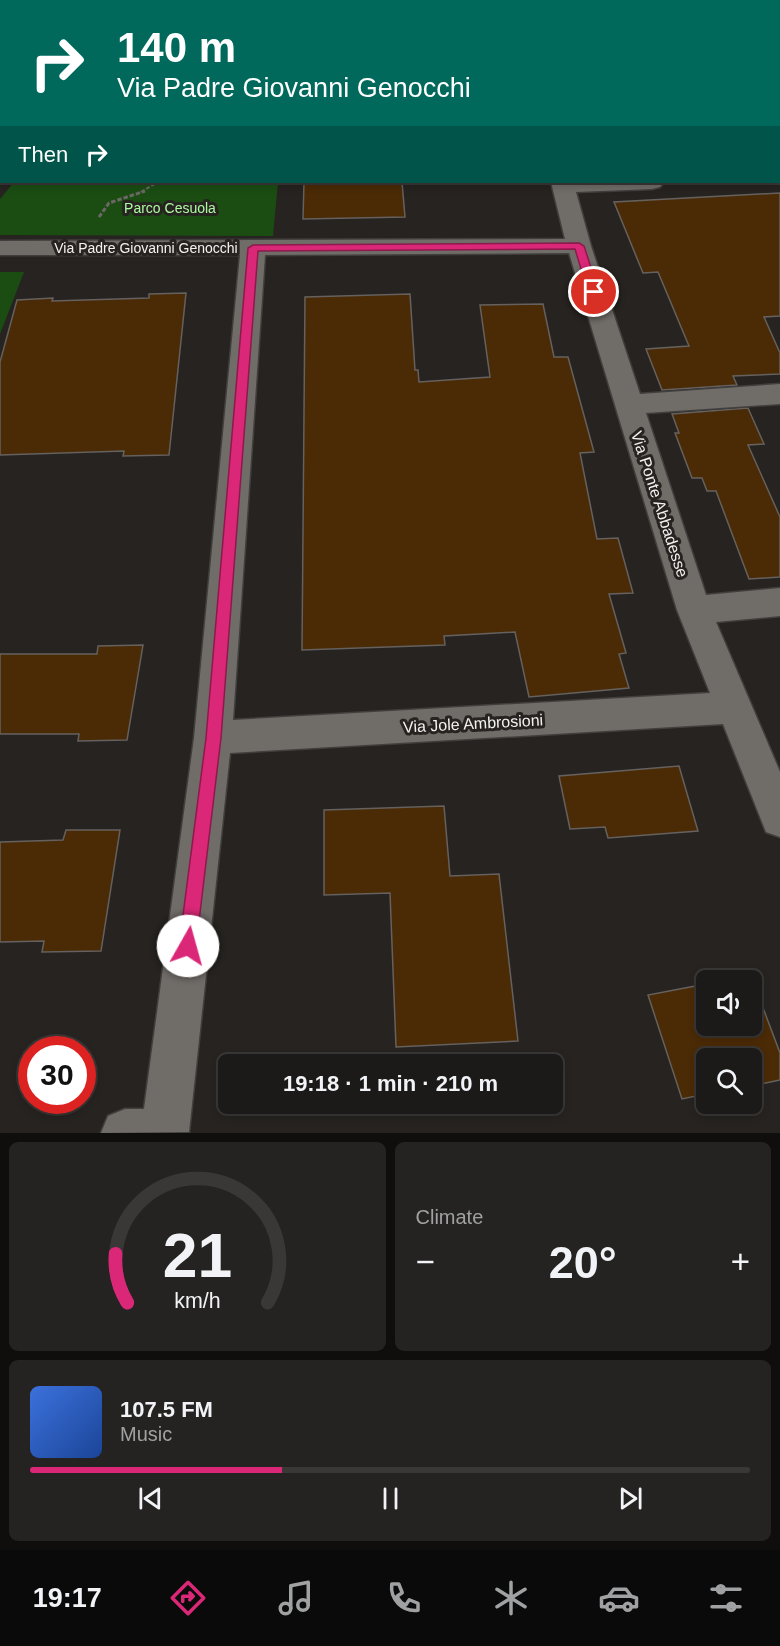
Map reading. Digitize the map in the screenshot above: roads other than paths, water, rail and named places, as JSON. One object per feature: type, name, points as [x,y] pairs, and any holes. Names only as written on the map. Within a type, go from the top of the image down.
[{"type":"street","points":[[563,184],[608,183]]},
{"type":"street","name":"Via Ponte Abbadesse","points":[[563,184],[579,246],[694,610],[780,819]]},
{"type":"street","name":"Via Padre Giovanni Genocchi","points":[[0,248],[579,246]]},
{"type":"street","points":[[125,1133],[165,1132],[213,738],[253,248]]},
{"type":"street","points":[[629,405],[780,394]]},
{"type":"street","points":[[694,610],[780,602]]},
{"type":"street","name":"Via Jole Ambrosioni","points":[[213,738],[733,708]]},
{"type":"park label","name":"Parco Cesuola","points":[[170,208]]}]
